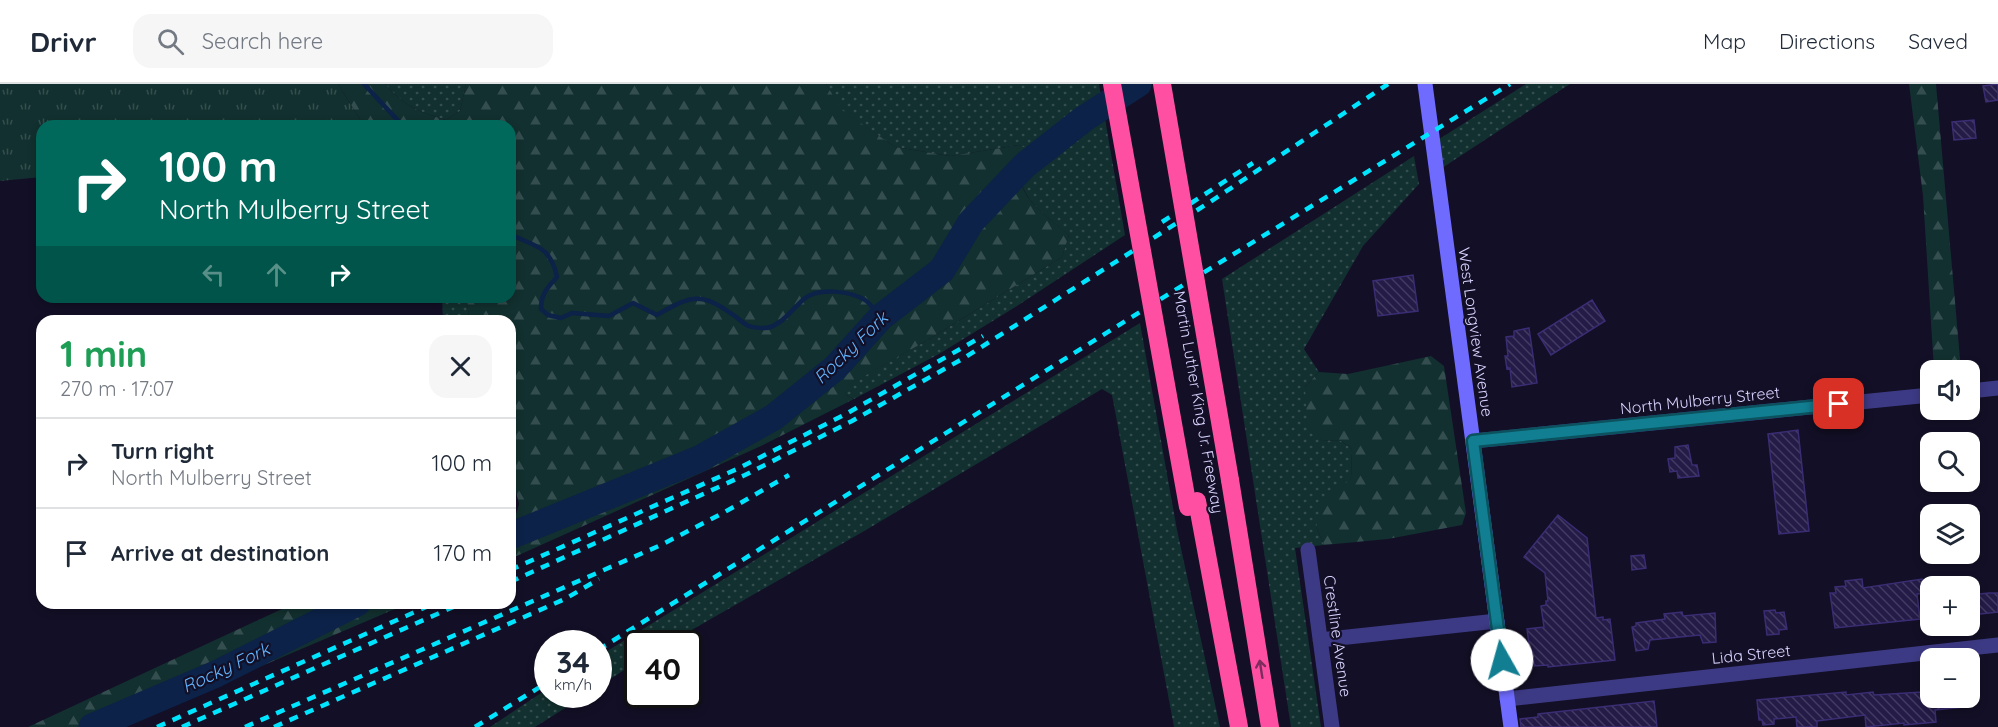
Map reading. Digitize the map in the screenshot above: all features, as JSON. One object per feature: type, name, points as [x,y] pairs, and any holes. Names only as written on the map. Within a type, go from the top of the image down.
[{"type":"highway","points":[[1112,84],[1192,504]]},
{"type":"highway","name":"Martin Luther King Jr. Freeway","points":[[1124,84],[1192,504],[1218,616],[1239,727]]},
{"type":"highway","name":"Martin Luther King Jr. Freeway","points":[[1162,84],[1236,476],[1244,557],[1270,727]]},
{"type":"highway","points":[[1174,84],[1236,476]]},
{"type":"street","name":"West Longview Avenue","points":[[1425,84],[1511,727]]},
{"type":"street","points":[[1980,390],[1998,388]]},
{"type":"street","name":"North Mulberry Street","points":[[1473,441],[1920,396]]},
{"type":"street","name":"Crestline Avenue","points":[[1308,550],[1332,727]]},
{"type":"street","points":[[1320,640],[1497,621]]},
{"type":"street","name":"Lida Street","points":[[1507,699],[1998,645]]},
{"type":"green space","points":[[0,84],[338,84],[360,120],[36,120],[36,178],[0,181]]},
{"type":"green space","points":[[338,84],[385,84],[412,107],[446,120],[360,120]]},
{"type":"green space","points":[[385,84],[466,84],[460,111],[446,120],[412,107]]},
{"type":"green space","points":[[466,84],[826,84],[842,110],[895,147],[950,156],[1019,145],[1029,150],[1037,159],[1022,177],[1025,193],[1039,209],[1069,235],[1062,257],[926,341],[845,387],[846,395],[854,399],[761,446],[516,556],[516,514],[519,504],[516,492],[516,315],[468,315],[468,303],[516,303],[516,120],[446,120],[460,111]]},
{"type":"green space","points":[[826,84],[1099,84],[1125,235],[939,354],[854,399],[846,395],[844,387],[926,341],[1062,257],[1069,235],[1031,201],[1022,185],[1023,175],[1037,159],[1028,150],[1019,145],[950,156],[895,147],[841,110]]},
{"type":"green space","points":[[1526,84],[1570,84],[1442,168],[1436,141]]},
{"type":"green space","points":[[1909,84],[1936,84],[1960,360],[1933,360],[1923,196]]},
{"type":"green space","points":[[1414,156],[1419,184],[1363,246],[1304,349],[1319,372],[1305,387],[1321,440],[1341,441],[1352,449],[1351,479],[1316,527],[1324,545],[1295,548],[1321,727],[1291,727],[1222,279]]},
{"type":"green space","points":[[442,303],[468,303],[468,315],[443,315]]},
{"type":"green space","points":[[1140,323],[1177,530],[1220,727],[1174,727],[1112,395],[1102,389],[866,530],[692,630],[641,630]]},
{"type":"green space","points":[[1431,356],[1444,366],[1466,513],[1462,525],[1388,539],[1324,545],[1316,527],[1323,500],[1351,479],[1352,449],[1341,441],[1321,440],[1307,420],[1305,387],[1319,372],[1348,374]]},
{"type":"green space","points":[[282,609],[395,609],[119,727],[28,727]]},
{"type":"green space","points":[[624,641],[624,670],[612,678],[612,648]]},
{"type":"green space","points":[[534,698],[534,708],[565,708],[535,727],[490,727]]},
{"type":"building","points":[[1998,84],[1998,100],[1986,102],[1983,86]]},
{"type":"building","points":[[1974,120],[1976,138],[1954,140],[1952,122]]},
{"type":"building","points":[[1413,275],[1418,311],[1378,316],[1373,281]]},
{"type":"building","points":[[1592,300],[1605,321],[1551,355],[1538,334]]},
{"type":"building","points":[[1529,328],[1537,383],[1512,387],[1510,368],[1507,369],[1505,356],[1508,356],[1506,337],[1514,336],[1514,331]]},
{"type":"building","points":[[1798,430],[1809,531],[1779,534],[1768,434]]},
{"type":"building","points":[[1688,445],[1692,465],[1697,465],[1699,476],[1678,478],[1677,471],[1670,472],[1668,459],[1675,458],[1675,447]]},
{"type":"building","points":[[1558,515],[1587,538],[1596,618],[1610,619],[1615,660],[1548,667],[1548,665],[1534,666],[1527,629],[1544,627],[1541,606],[1546,605],[1548,601],[1545,573],[1524,557]]},
{"type":"building","points":[[1644,555],[1646,568],[1632,570],[1631,556]]},
{"type":"building","points":[[1862,579],[1863,588],[1920,579],[1920,594],[1917,594],[1920,619],[1835,628],[1830,593],[1836,593],[1835,587],[1846,586],[1845,581]]},
{"type":"building","points":[[1998,593],[1998,612],[1980,614],[1980,594]]},
{"type":"building","points":[[1775,610],[1776,613],[1784,612],[1787,629],[1779,630],[1779,634],[1767,635],[1764,611]]},
{"type":"building","points":[[1682,612],[1683,616],[1715,613],[1716,642],[1703,643],[1700,635],[1650,640],[1648,649],[1636,651],[1632,627],[1636,626],[1636,623],[1665,619],[1664,614]]},
{"type":"building","points":[[1846,692],[1846,695],[1873,692],[1874,695],[1920,692],[1920,708],[1954,708],[1935,710],[1936,722],[1866,727],[1865,715],[1817,721],[1817,727],[1797,727],[1796,717],[1774,719],[1774,724],[1763,725],[1762,720],[1759,720],[1757,700]]},
{"type":"building","points":[[1654,701],[1657,727],[1521,727],[1520,719],[1538,717],[1538,714]]},
{"type":"waterway","points":[[364,84],[397,120]]},
{"type":"waterway","name":"Rocky Fork","points":[[516,534],[699,459],[774,417],[835,368],[881,317],[942,270],[971,222],[1025,165],[1085,118],[1138,84]]},
{"type":"waterway","points":[[516,237],[540,248],[554,266],[557,277],[545,291],[541,309],[548,315],[561,318],[572,313],[609,316],[633,303],[657,315],[680,303],[697,299],[714,303],[749,326],[764,328],[781,321],[810,295],[825,292],[851,294],[859,297],[865,300],[881,317]]},
{"type":"waterway","name":"Rocky Fork","points":[[92,727],[216,674],[345,609]]},
{"type":"railway","points":[[516,579],[745,475],[852,421],[964,358],[1210,202],[1388,84]]},
{"type":"railway","points":[[612,641],[1510,84]]},
{"type":"railway","points":[[1162,222],[1253,163]]},
{"type":"railway","points":[[516,567],[737,469],[844,415],[983,336]]},
{"type":"railway","points":[[516,608],[661,545],[789,475]]},
{"type":"railway","points":[[274,727],[565,599],[599,579]]},
{"type":"railway","points":[[157,727],[422,609]]},
{"type":"railway","points":[[182,727],[448,609]]},
{"type":"railway","points":[[245,727],[515,609]]},
{"type":"railway","points":[[475,727],[534,691]]},
{"type":"route","points":[[1502,660],[1473,441],[1839,404]]}]
